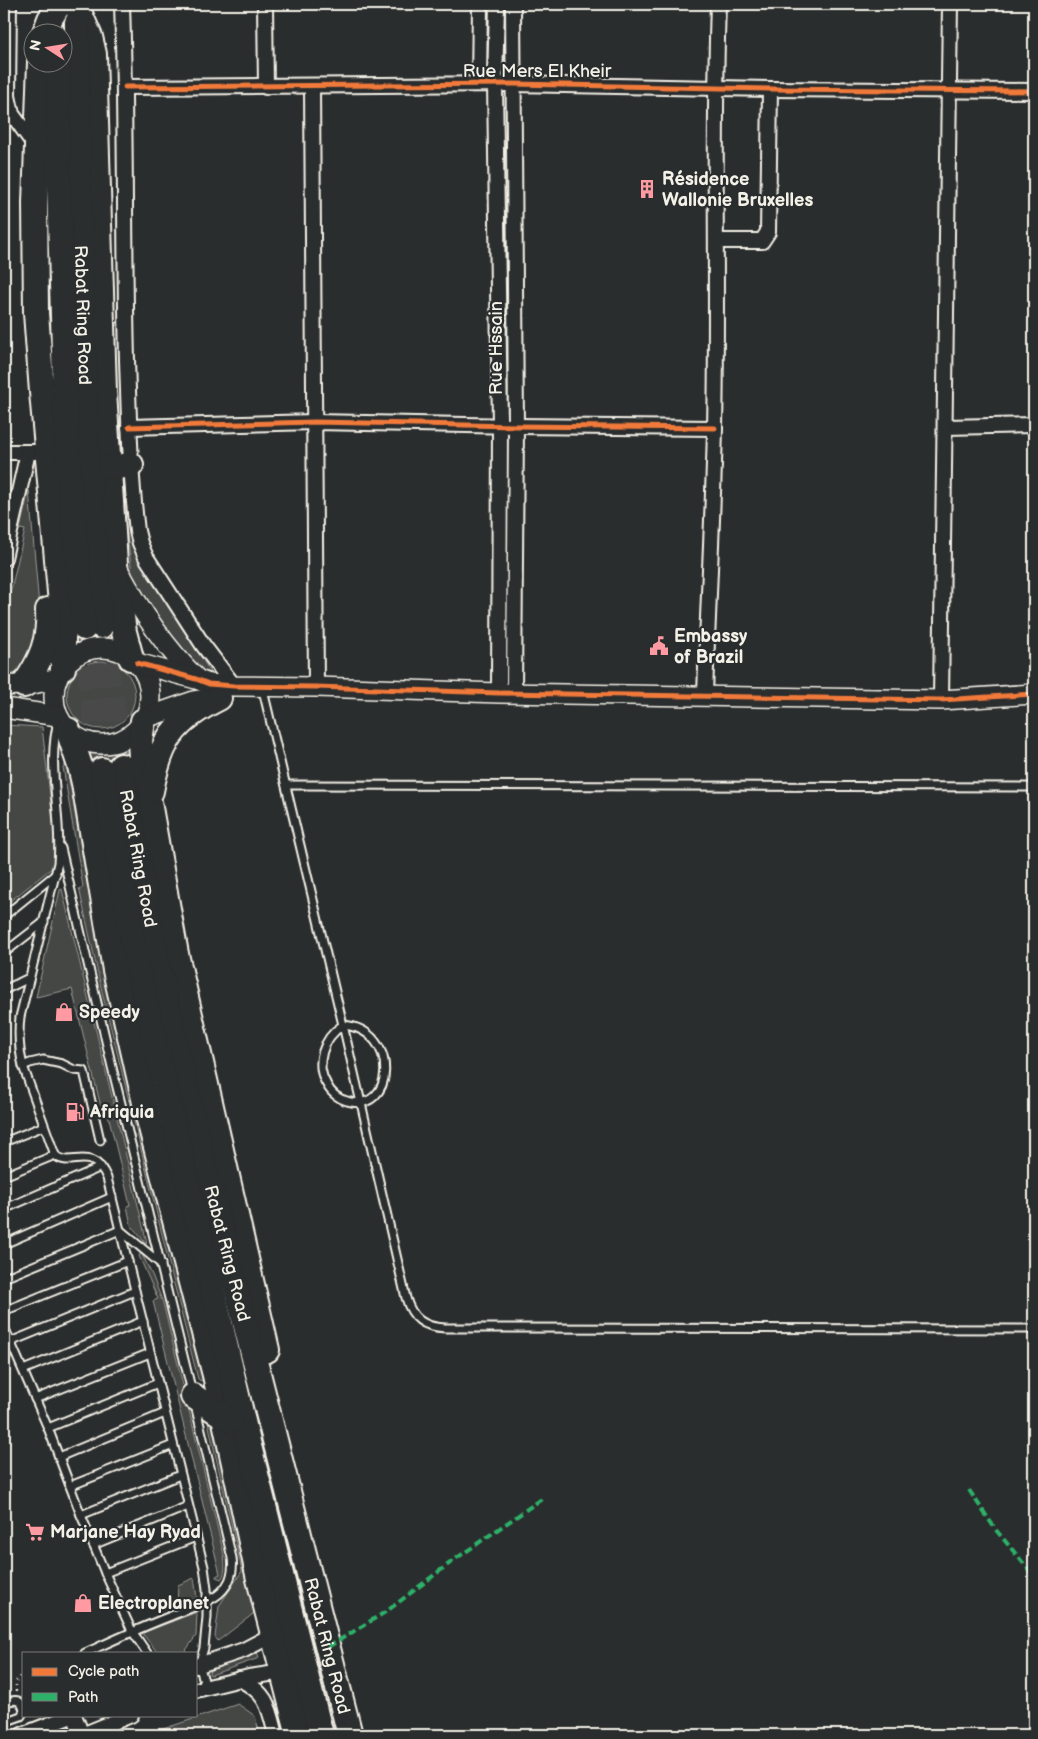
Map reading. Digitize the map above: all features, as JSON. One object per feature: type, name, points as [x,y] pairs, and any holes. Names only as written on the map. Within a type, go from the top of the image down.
[{"type":"highway","points":[[49,22],[67,5]]},
{"type":"highway","points":[[61,22],[67,5]]},
{"type":"highway","points":[[67,5],[90,38],[95,70],[104,392],[120,467],[116,564],[124,632],[134,660]]},
{"type":"highway","name":"Rabat Ring Road","points":[[67,5],[68,22]]},
{"type":"highway","points":[[40,72],[36,147],[38,452],[55,545],[63,626],[60,673]]},
{"type":"highway","name":"Rabat Ring Road","points":[[58,72],[59,183],[67,451],[93,627],[79,183],[72,72]]},
{"type":"highway","points":[[14,685],[37,666],[46,644],[49,620],[46,576],[55,545]]},
{"type":"highway","points":[[148,806],[159,757],[170,734],[201,707],[226,692]]},
{"type":"highway","points":[[144,720],[140,741],[141,757],[148,806],[176,954],[264,1332],[269,1371],[266,1409]]},
{"type":"highway","points":[[62,721],[80,766],[113,961],[135,1060],[150,1125],[215,1374],[244,1511],[299,1735]]},
{"type":"highway","name":"Rabat Ring Road","points":[[321,1735],[245,1430],[137,964],[112,768],[158,959],[190,1106],[350,1735]]},
{"type":"highway","points":[[193,1396],[245,1430]]},
{"type":"street","points":[[9,4],[8,96],[12,114],[36,147]]},
{"type":"street","points":[[122,4],[125,86],[125,295],[129,427],[120,467],[140,543],[146,557],[203,645],[226,692]]},
{"type":"street","points":[[265,4],[266,87]]},
{"type":"street","points":[[479,84],[480,4]]},
{"type":"street","name":"Rue Hssain","points":[[497,4],[495,84],[500,425],[507,693]]},
{"type":"street","name":"Rue Hssain","points":[[507,693],[516,426],[513,4]]},
{"type":"street","points":[[705,695],[715,428],[717,241],[715,87],[718,4]]},
{"type":"street","points":[[941,700],[950,4]]},
{"type":"street","name":"Rue Mers El Kheir","points":[[125,86],[266,87],[513,84],[1034,91]]},
{"type":"street","points":[[312,86],[316,687]]},
{"type":"street","points":[[717,241],[762,241],[768,232],[770,88]]},
{"type":"street","points":[[129,427],[315,422],[715,428]]},
{"type":"street","points":[[946,427],[1034,425]]},
{"type":"street","points":[[4,452],[38,452],[4,558]]},
{"type":"street","points":[[116,564],[143,614],[154,630],[181,664],[196,679]]},
{"type":"street","points":[[134,660],[144,672],[150,695],[149,707],[144,720],[135,731],[114,743],[101,744],[78,738],[62,721],[54,697],[60,673],[72,659],[82,652],[95,648],[114,650],[134,660],[196,679],[226,692]]},
{"type":"street","points":[[14,685],[60,673]]},
{"type":"street","points":[[144,720],[194,701],[226,692],[262,686],[507,693],[941,700],[1034,694]]},
{"type":"street","points":[[4,708],[62,721]]},
{"type":"street","points":[[198,1665],[244,1650],[274,1634]]},
{"type":"street","points":[[201,1688],[238,1679],[283,1672]]},
{"type":"street","points":[[238,1679],[257,1689],[263,1696],[268,1704],[276,1735]]},
{"type":"street","points":[[22,1735],[71,1716]]},
{"type":"street","points":[[74,1716],[82,1735],[129,1716]]},
{"type":"lane","points":[[262,686],[407,1303],[415,1317],[428,1326],[445,1328],[1034,1329]]},
{"type":"lane","points":[[62,721],[53,754],[59,841],[56,874],[29,978],[18,1039],[23,1066],[55,1155],[62,1160],[88,1159],[101,1167],[107,1178],[204,1567],[208,1601],[206,1633],[198,1665],[201,1688]]},
{"type":"lane","points":[[286,786],[1034,787]]},
{"type":"lane","points":[[59,841],[233,1564],[231,1577],[225,1588],[216,1597],[132,1631],[87,1652]]},
{"type":"lane","points":[[4,916],[56,874]]},
{"type":"lane","points":[[4,953],[44,921]]},
{"type":"lane","points":[[4,990],[29,978]]},
{"type":"lane","points":[[343,1025],[355,1027],[366,1033],[379,1046],[384,1058],[385,1070],[382,1086],[374,1097],[361,1103],[346,1101],[337,1096],[326,1085],[323,1076],[321,1060],[325,1044],[334,1031],[343,1025]]},
{"type":"lane","points":[[23,1066],[30,1062],[43,1060],[62,1064],[74,1070],[84,1071],[100,1140]]},
{"type":"lane","points":[[4,1142],[44,1126]]},
{"type":"lane","points":[[4,1176],[55,1155]]},
{"type":"lane","points":[[4,1209],[101,1167]]},
{"type":"lane","points":[[4,1244],[112,1197]]},
{"type":"lane","points":[[120,1230],[161,1264]]},
{"type":"lane","points":[[4,1278],[120,1230]]},
{"type":"lane","points":[[4,1311],[128,1261]]},
{"type":"lane","points":[[10,1342],[135,1292]]},
{"type":"lane","points":[[23,1370],[143,1321]]},
{"type":"lane","points":[[4,1327],[48,1428],[105,1573],[132,1631],[146,1652]]},
{"type":"lane","points":[[35,1399],[150,1353]]},
{"type":"lane","points":[[48,1428],[158,1383]]},
{"type":"lane","points":[[59,1457],[165,1413]]},
{"type":"lane","points":[[70,1486],[173,1445]]},
{"type":"lane","points":[[81,1515],[180,1475]]},
{"type":"lane","points":[[94,1545],[188,1506]]},
{"type":"lane","points":[[105,1573],[196,1537]]},
{"type":"lane","points":[[4,1702],[16,1699],[22,1704]]},
{"type":"lane","points":[[4,1722],[22,1714]]},
{"type":"path","points":[[16,1699],[16,1681],[22,1676]]},
{"type":"shaded area","points":[[29,490],[39,607],[35,646],[19,672],[13,674],[4,673],[4,611],[6,611],[25,530],[20,529]]},
{"type":"shaded area","points":[[122,497],[127,497],[136,551],[211,673],[188,665],[133,581]]},
{"type":"shaded area","points":[[108,661],[120,667],[129,676],[135,688],[133,708],[125,719],[108,729],[94,729],[77,719],[69,708],[67,688],[77,671],[88,663]]},
{"type":"shaded area","points":[[4,725],[42,727],[58,863],[4,906]]},
{"type":"shaded area","points":[[67,766],[88,889],[109,993],[203,1378],[201,1381],[198,1379],[187,1336],[103,996],[79,888],[83,887],[63,767]]},
{"type":"shaded area","points":[[62,889],[146,1244],[131,1225],[127,1206],[130,1205],[107,1110],[102,1111],[72,989],[36,997],[60,890]]},
{"type":"shaded area","points":[[142,1254],[153,1277],[163,1303],[224,1555],[225,1565],[221,1579],[216,1577],[220,1574],[153,1301],[158,1299],[139,1256]]},
{"type":"shaded area","points":[[207,1418],[212,1419],[217,1433],[256,1609],[253,1614],[218,1641],[215,1637],[219,1606],[242,1571]]},
{"type":"shaded area","points":[[194,1578],[197,1598],[177,1606],[178,1585]]},
{"type":"shaded area","points":[[197,1612],[196,1636],[185,1652],[157,1652],[142,1633]]},
{"type":"shaded area","points":[[257,1652],[259,1658],[211,1675],[209,1674],[210,1670]]},
{"type":"shaded area","points":[[238,1704],[255,1716],[260,1735],[145,1735]]},
{"type":"tunnel","points":[[101,626],[121,766]]},
{"type":"tunnel","points":[[84,628],[102,770]]},
{"type":"marked path","points":[[969,1490],[996,1530],[1034,1576]]},
{"type":"marked path","points":[[328,1647],[387,1611],[454,1560],[543,1498]]},
{"type":"marked path","points":[[1020,1735],[1034,1727]]},
{"type":"cycle path","points":[[125,87],[513,84],[770,89],[1034,91]]},
{"type":"cycle path","points":[[129,427],[315,422],[715,428]]},
{"type":"cycle path","points":[[137,663],[209,684],[234,686],[499,693],[941,700],[1034,694]]},
{"type":"place","name":"Résidence Wallonie Bruxelles","points":[[647,189]]},
{"type":"place","name":"Embassy of Brazil","points":[[659,646]]},
{"type":"place","name":"Speedy","points":[[64,1012]]},
{"type":"place","name":"Afriquia","points":[[75,1112]]},
{"type":"place","name":"Marjane Hay Ryad","points":[[35,1532]]},
{"type":"place","name":"Electroplanet","points":[[83,1603]]}]
